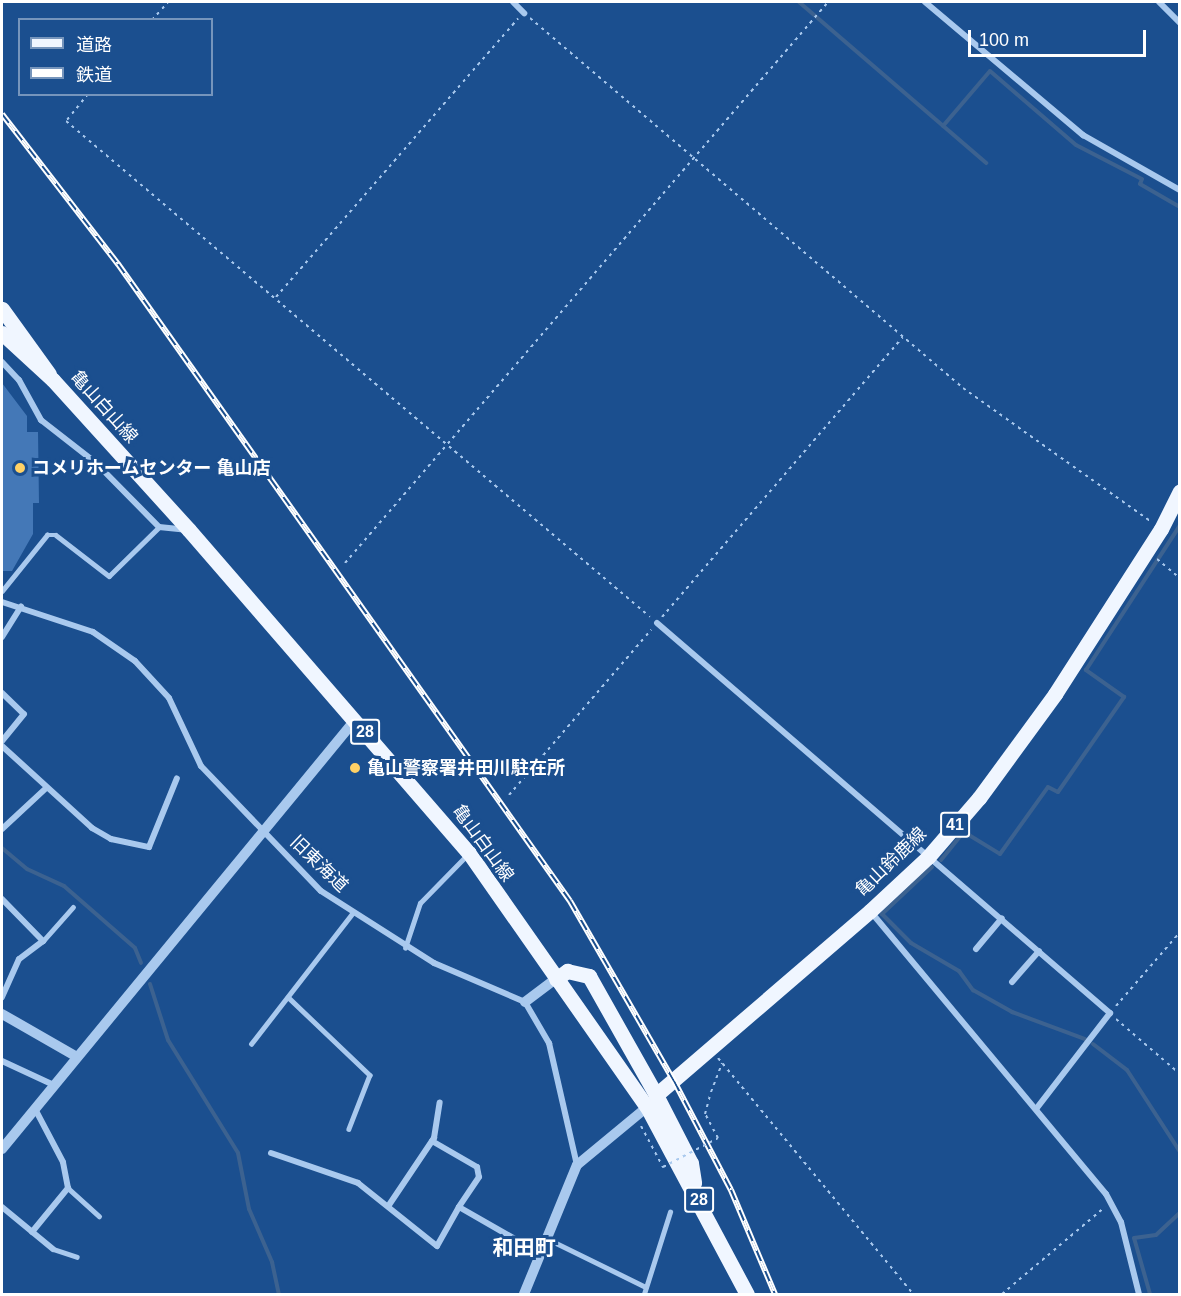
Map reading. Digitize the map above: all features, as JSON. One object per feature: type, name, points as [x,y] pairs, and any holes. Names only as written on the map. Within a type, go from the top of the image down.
[{"type":"main road","name":"亀山白山線","points":[[2,309],[34,347],[53,380]]},
{"type":"main road","name":"亀山白山線","points":[[2,333],[53,380],[189,530],[470,853],[646,1107],[695,1192],[747,1294]]},
{"type":"main road","name":"亀山鈴鹿線","points":[[656,1095],[870,911],[928,857],[1010,759],[1161,529],[1179,491]]},
{"type":"main road","points":[[556,979],[567,971],[588,976],[656,1095],[691,1163],[695,1192]]},
{"type":"street","points":[[513,2],[524,13]]},
{"type":"street","points":[[925,2],[1083,135],[1179,190]]},
{"type":"street","points":[[1159,2],[1179,23]]},
{"type":"street","points":[[2,362],[19,381],[41,420],[95,462],[159,527],[189,530]]},
{"type":"street","name":"旧東海道","points":[[2,602],[93,632],[135,661],[169,698],[201,766],[262,830],[352,914],[405,948],[525,1002]]},
{"type":"street","points":[[2,637],[21,607]]},
{"type":"street","points":[[657,623],[1110,1013],[1036,1109]]},
{"type":"street","points":[[2,693],[24,714],[2,744],[45,789],[111,839],[149,847],[177,778]]},
{"type":"street","points":[[2,1149],[262,830],[355,720]]},
{"type":"street","points":[[2,829],[45,789]]},
{"type":"street","points":[[2,899],[43,941],[19,959],[2,997]]},
{"type":"street","points":[[870,911],[1036,1109],[1110,1202],[1139,1294]]},
{"type":"street","points":[[976,949],[1002,918]]},
{"type":"street","points":[[1012,982],[1039,951]]},
{"type":"street","points":[[556,979],[525,1002],[549,1043],[577,1165]]},
{"type":"street","points":[[2,1014],[77,1057]]},
{"type":"street","points":[[2,1061],[54,1085]]},
{"type":"street","points":[[389,1205],[432,1141],[440,1102]]},
{"type":"street","points":[[524,1294],[577,1165],[646,1107]]},
{"type":"street","points":[[32,1232],[68,1188],[63,1162],[35,1109]]},
{"type":"street","points":[[271,1153],[358,1183],[389,1205],[437,1246],[459,1206],[479,1177],[477,1167],[432,1141]]},
{"type":"street","points":[[459,1206],[541,1254]]},
{"type":"street","points":[[2,1207],[53,1249]]},
{"type":"lane","points":[[2,591],[47,535],[56,535],[109,576],[159,527]]},
{"type":"lane","points":[[405,948],[420,903],[470,853]]},
{"type":"lane","points":[[43,941],[73,907]]},
{"type":"lane","points":[[251,1044],[352,914]]},
{"type":"lane","points":[[288,997],[370,1075],[349,1129]]},
{"type":"lane","points":[[68,1188],[99,1216]]},
{"type":"lane","points":[[644,1294],[670,1212]]},
{"type":"lane","points":[[548,1239],[646,1287]]},
{"type":"lane","points":[[53,1249],[77,1257]]},
{"type":"path","points":[[154,18],[168,2]]},
{"type":"path","points":[[345,563],[828,2]]},
{"type":"path","points":[[276,297],[524,13],[692,159],[999,417],[1161,529]]},
{"type":"path","points":[[86,96],[66,120],[657,623]]},
{"type":"path","points":[[509,795],[903,337]]},
{"type":"path","points":[[1154,557],[1179,579]]},
{"type":"path","points":[[1179,932],[1110,1013],[1179,1074]]},
{"type":"path","points":[[710,1048],[913,1294]]},
{"type":"path","points":[[641,1126],[663,1167],[718,1138],[705,1114],[722,1063]]},
{"type":"path","points":[[1002,1294],[1110,1202]]},
{"type":"building","name":"コメリホームセンター 亀山店","points":[[2,383],[27,416],[27,432],[38,432],[39,503],[33,503],[33,534],[12,571],[2,571]]},
{"type":"waterway","points":[[799,2],[986,163]]},
{"type":"waterway","points":[[943,126],[990,71],[1076,145],[1142,179],[1140,184],[1180,207]]},
{"type":"waterway","points":[[941,860],[964,832],[1000,854],[1048,787],[1058,792],[1124,697],[1086,670],[1180,525]]},
{"type":"waterway","points":[[2,848],[27,869],[64,886],[135,948],[141,963]]},
{"type":"waterway","points":[[932,867],[882,914],[911,943],[959,971],[973,990],[1012,1012],[1085,1039]]},
{"type":"waterway","points":[[150,984],[168,1040],[238,1153],[249,1209],[272,1262],[279,1294]]},
{"type":"waterway","points":[[1093,1044],[1127,1070],[1180,1152]]},
{"type":"waterway","points":[[1150,1294],[1134,1238],[1156,1235],[1180,1213]]},
{"type":"railway","points":[[2,114],[118,264],[570,901],[674,1081],[731,1190],[775,1294]]},
{"type":"place","name":"コメリホームセンター 亀山店","points":[[20,468]]},
{"type":"place","name":"亀山警察署井田川駐在所","points":[[355,768]]},
{"type":"district","name":"和田町","points":[[524,1248]]}]
